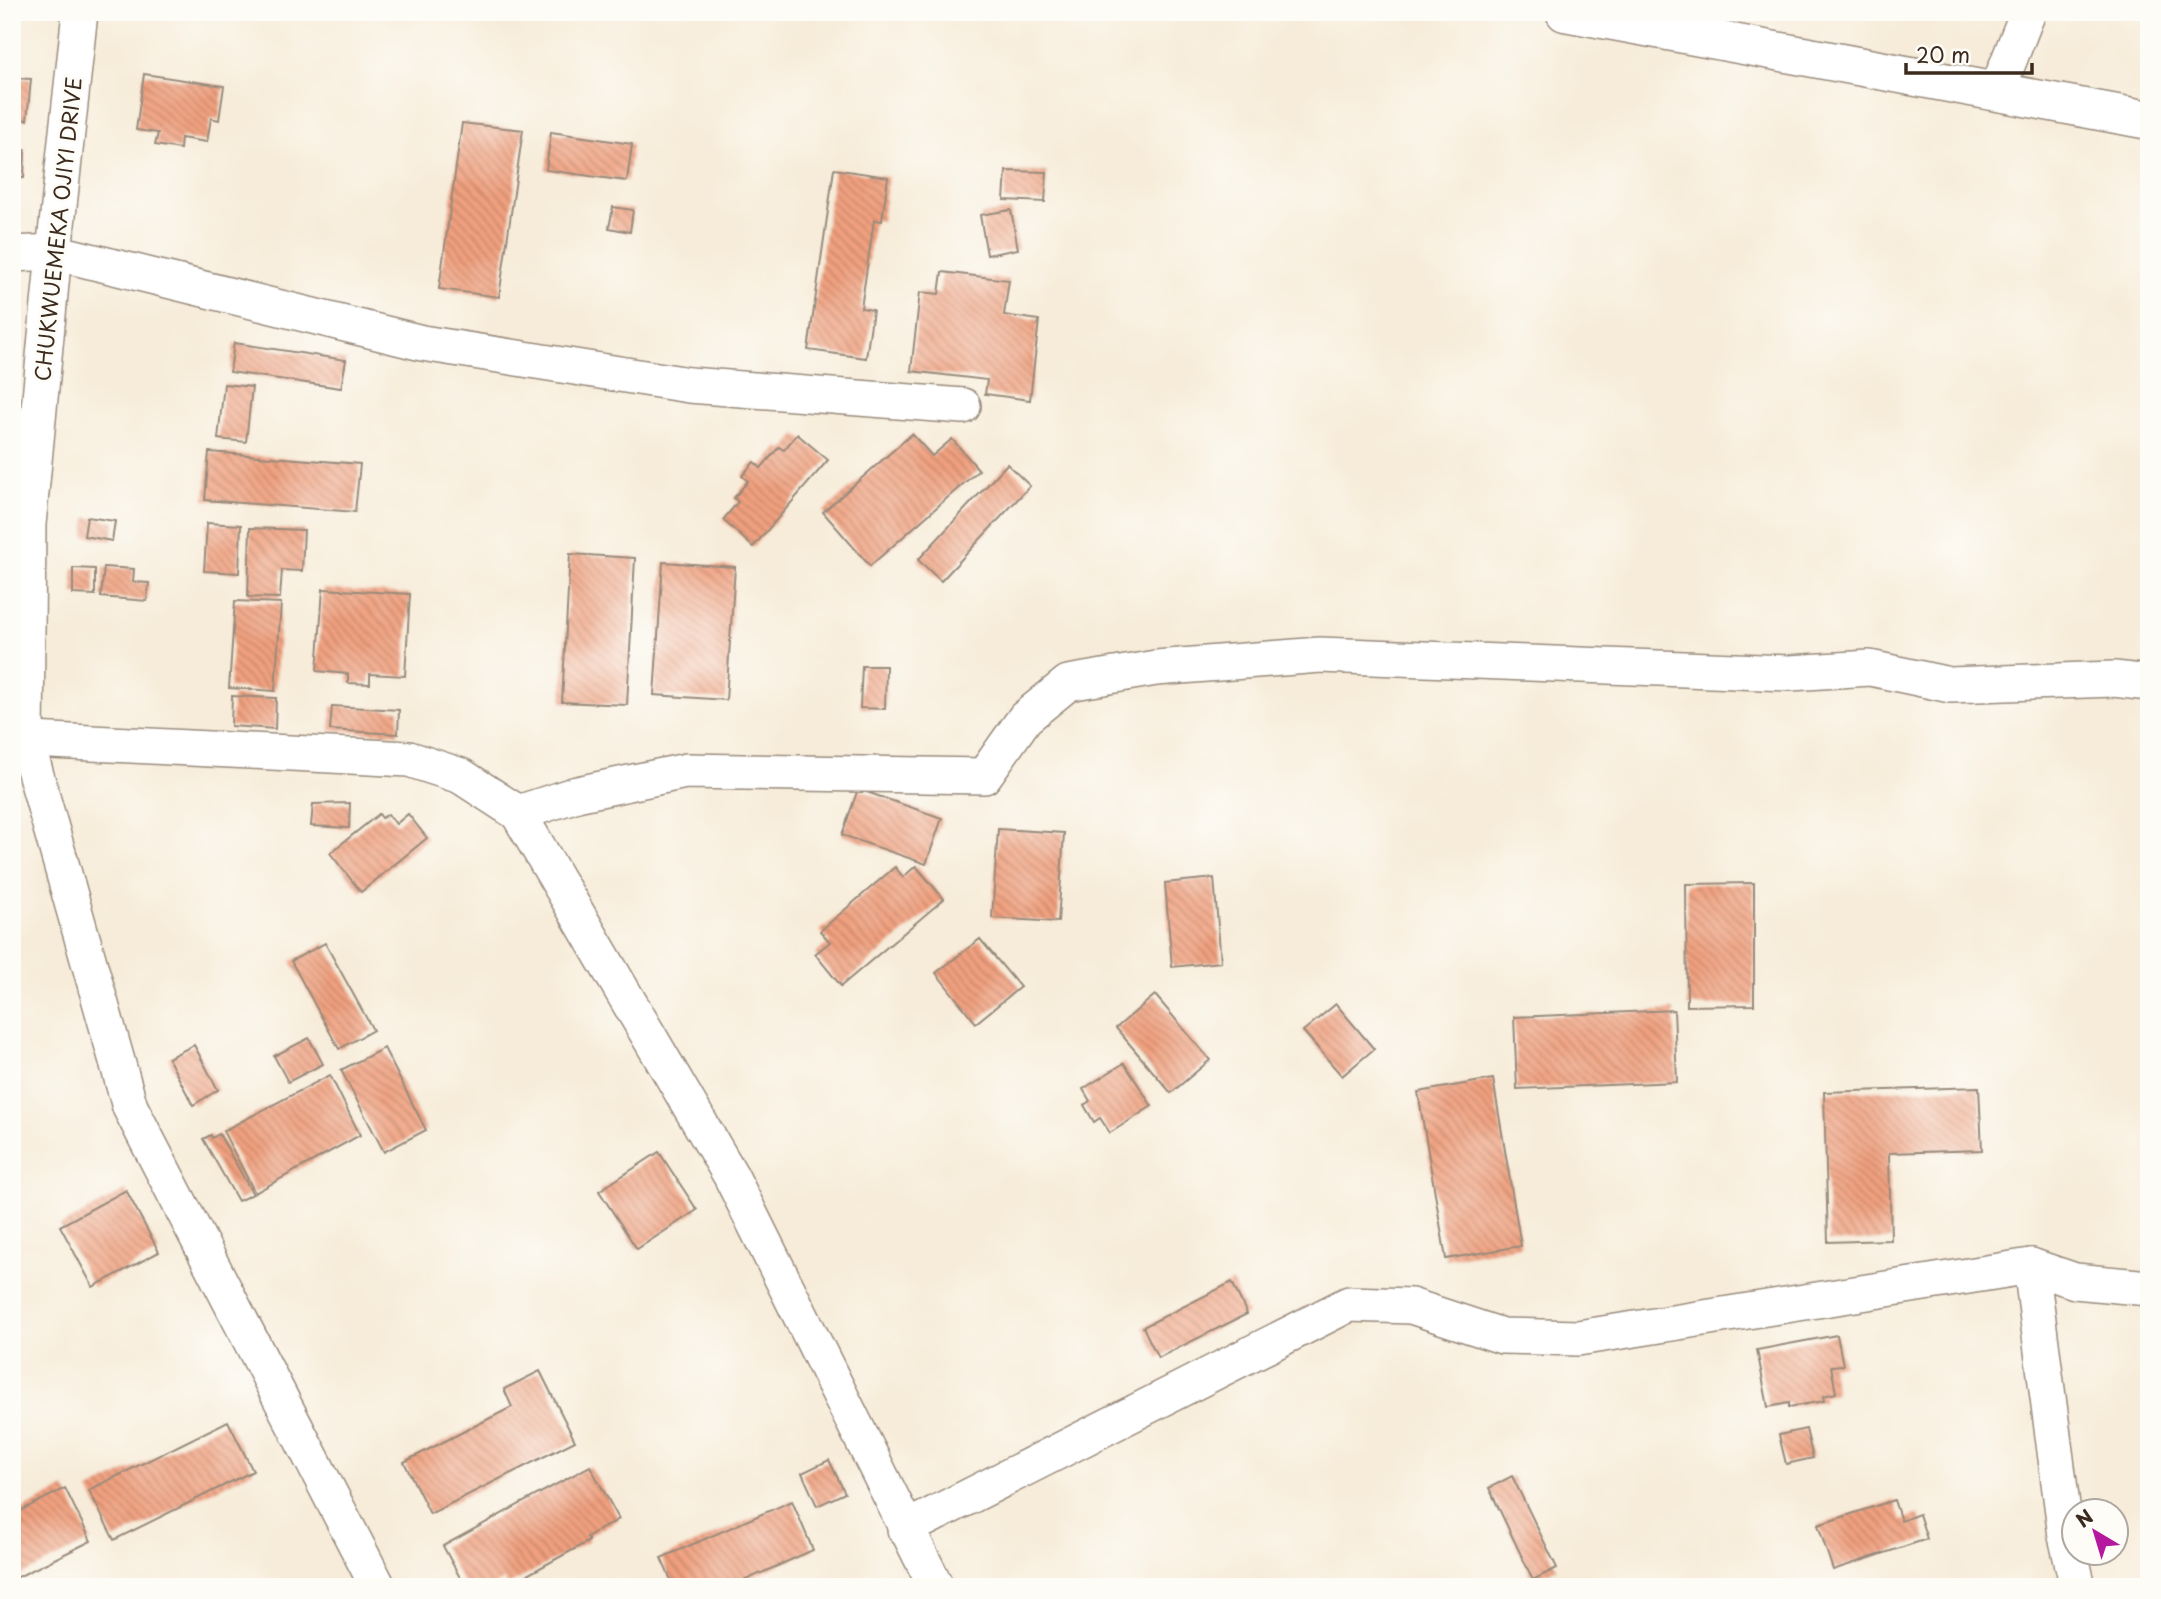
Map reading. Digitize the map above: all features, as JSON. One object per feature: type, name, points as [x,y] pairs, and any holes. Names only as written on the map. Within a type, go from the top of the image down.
[{"type":"main road","points":[[1586,14],[2149,120]]},
{"type":"street","name":"CHUKWUEMEKA OJIYI DRIVE","points":[[80,12],[28,524],[19,740],[130,1107],[378,1587]]},
{"type":"street","points":[[1997,91],[2028,12]]},
{"type":"street","points":[[12,254],[54,252],[422,343],[688,386],[963,406]]},
{"type":"street","points":[[518,813],[577,794],[687,771],[984,776],[1025,718],[1068,683],[1156,668],[1320,655],[1790,673],[1870,668],[1950,685],[2114,679],[2149,683]]},
{"type":"street","points":[[19,740],[409,759],[461,776],[518,813],[731,1177],[936,1587]]},
{"type":"street","points":[[905,1529],[1349,1304],[1411,1306],[1502,1336],[1578,1338],[2031,1266],[2075,1281],[2149,1288]]},
{"type":"street","points":[[2031,1266],[2066,1536],[2078,1587]]},
{"type":"building","points":[[144,74],[224,86],[219,120],[211,118],[207,142],[181,138],[180,149],[155,145],[158,133],[136,130]]},
{"type":"building","points":[[12,78],[31,79],[27,120],[12,119]]},
{"type":"building","points":[[462,123],[523,130],[499,297],[439,289]]},
{"type":"building","points":[[551,132],[632,144],[627,181],[546,170]]},
{"type":"building","points":[[12,150],[25,150],[24,178],[12,178]]},
{"type":"building","points":[[834,169],[888,177],[882,221],[874,220],[861,308],[873,310],[866,358],[808,350]]},
{"type":"building","points":[[1006,171],[1047,172],[1045,202],[1004,200]]},
{"type":"building","points":[[613,207],[633,210],[630,232],[609,228]]},
{"type":"building","points":[[1011,210],[1018,249],[987,255],[980,215]]},
{"type":"building","points":[[942,272],[1009,280],[1004,315],[1039,320],[1030,400],[985,394],[987,380],[911,371],[920,292],[939,294]]},
{"type":"building","points":[[234,343],[346,360],[341,388],[230,372]]},
{"type":"building","points":[[224,384],[252,387],[246,442],[218,439]]},
{"type":"building","points":[[797,434],[828,460],[753,547],[723,520],[738,502],[734,498],[748,481],[742,476],[754,462],[761,468],[779,447],[784,450]]},
{"type":"building","points":[[912,434],[932,456],[952,439],[979,470],[870,566],[823,512]]},
{"type":"building","points":[[209,452],[360,464],[355,512],[205,500]]},
{"type":"building","points":[[1007,464],[1030,486],[941,581],[918,560]]},
{"type":"building","points":[[87,517],[115,521],[112,541],[84,536]]},
{"type":"building","points":[[207,523],[241,525],[239,573],[204,571]]},
{"type":"building","points":[[250,528],[304,530],[302,571],[282,570],[280,598],[248,597]]},
{"type":"building","points":[[570,554],[635,558],[627,705],[562,702]]},
{"type":"building","points":[[663,562],[735,567],[726,700],[654,695]]},
{"type":"building","points":[[104,567],[134,569],[133,582],[149,583],[147,601],[101,597]]},
{"type":"building","points":[[73,568],[95,569],[95,595],[73,594]]},
{"type":"building","points":[[323,589],[410,594],[405,676],[370,674],[370,684],[348,683],[348,674],[317,671]]},
{"type":"building","points":[[235,601],[281,603],[275,691],[229,688]]},
{"type":"building","points":[[862,666],[886,666],[885,709],[860,708]]},
{"type":"building","points":[[232,696],[276,698],[275,729],[231,726]]},
{"type":"building","points":[[332,706],[399,710],[398,734],[330,730]]},
{"type":"building","points":[[858,789],[942,818],[926,864],[842,835]]},
{"type":"building","points":[[350,803],[349,828],[311,826],[313,804]]},
{"type":"building","points":[[379,814],[382,818],[388,814],[396,824],[408,814],[427,838],[361,892],[330,853]]},
{"type":"building","points":[[998,829],[1064,833],[1058,922],[992,918]]},
{"type":"building","points":[[916,866],[944,899],[841,986],[815,954],[830,942],[820,931],[895,867],[903,877]]},
{"type":"building","points":[[1214,878],[1221,962],[1172,967],[1165,883]]},
{"type":"building","points":[[1754,883],[1754,1005],[1687,1006],[1686,884]]},
{"type":"building","points":[[980,939],[1020,987],[976,1023],[936,973]]},
{"type":"building","points":[[325,943],[373,1030],[339,1049],[291,961]]},
{"type":"building","points":[[1155,995],[1210,1060],[1171,1093],[1116,1028]]},
{"type":"building","points":[[1336,1004],[1374,1049],[1342,1076],[1303,1031]]},
{"type":"building","points":[[1674,1010],[1677,1082],[1517,1089],[1514,1017]]},
{"type":"building","points":[[309,1038],[323,1064],[288,1082],[274,1056]]},
{"type":"building","points":[[194,1045],[218,1090],[193,1105],[168,1058]]},
{"type":"building","points":[[384,1048],[426,1130],[384,1152],[341,1070]]},
{"type":"building","points":[[1124,1063],[1152,1106],[1110,1133],[1100,1118],[1094,1122],[1084,1105],[1090,1101],[1083,1089]]},
{"type":"building","points":[[330,1075],[360,1135],[255,1193],[223,1131]]},
{"type":"building","points":[[1493,1079],[1521,1246],[1446,1259],[1418,1092]]},
{"type":"building","points":[[1979,1087],[1982,1150],[1889,1153],[1891,1240],[1828,1242],[1824,1092]]},
{"type":"building","points":[[219,1134],[253,1194],[238,1201],[203,1139]]},
{"type":"building","points":[[659,1152],[697,1210],[637,1249],[599,1191]]},
{"type":"building","points":[[126,1190],[159,1252],[93,1287],[60,1226]]},
{"type":"building","points":[[1232,1282],[1247,1314],[1158,1358],[1143,1327]]},
{"type":"building","points":[[1837,1335],[1843,1365],[1831,1366],[1836,1393],[1823,1396],[1824,1401],[1789,1407],[1789,1403],[1768,1407],[1757,1350]]},
{"type":"building","points":[[540,1371],[575,1441],[430,1514],[404,1462],[512,1407],[504,1389]]},
{"type":"building","points":[[228,1421],[253,1471],[114,1540],[89,1490]]},
{"type":"building","points":[[1806,1429],[1813,1458],[1786,1464],[1779,1435]]},
{"type":"building","points":[[829,1460],[845,1493],[817,1506],[802,1473]]},
{"type":"building","points":[[590,1466],[619,1519],[587,1537],[589,1541],[507,1586],[504,1580],[492,1587],[465,1587],[443,1546]]},
{"type":"building","points":[[1512,1476],[1557,1568],[1533,1580],[1489,1488]]},
{"type":"building","points":[[65,1488],[91,1541],[12,1580],[12,1515]]},
{"type":"building","points":[[1894,1500],[1901,1521],[1919,1514],[1927,1539],[1833,1570],[1818,1525]]},
{"type":"building","points":[[792,1501],[813,1550],[730,1587],[674,1587],[661,1558]]}]
